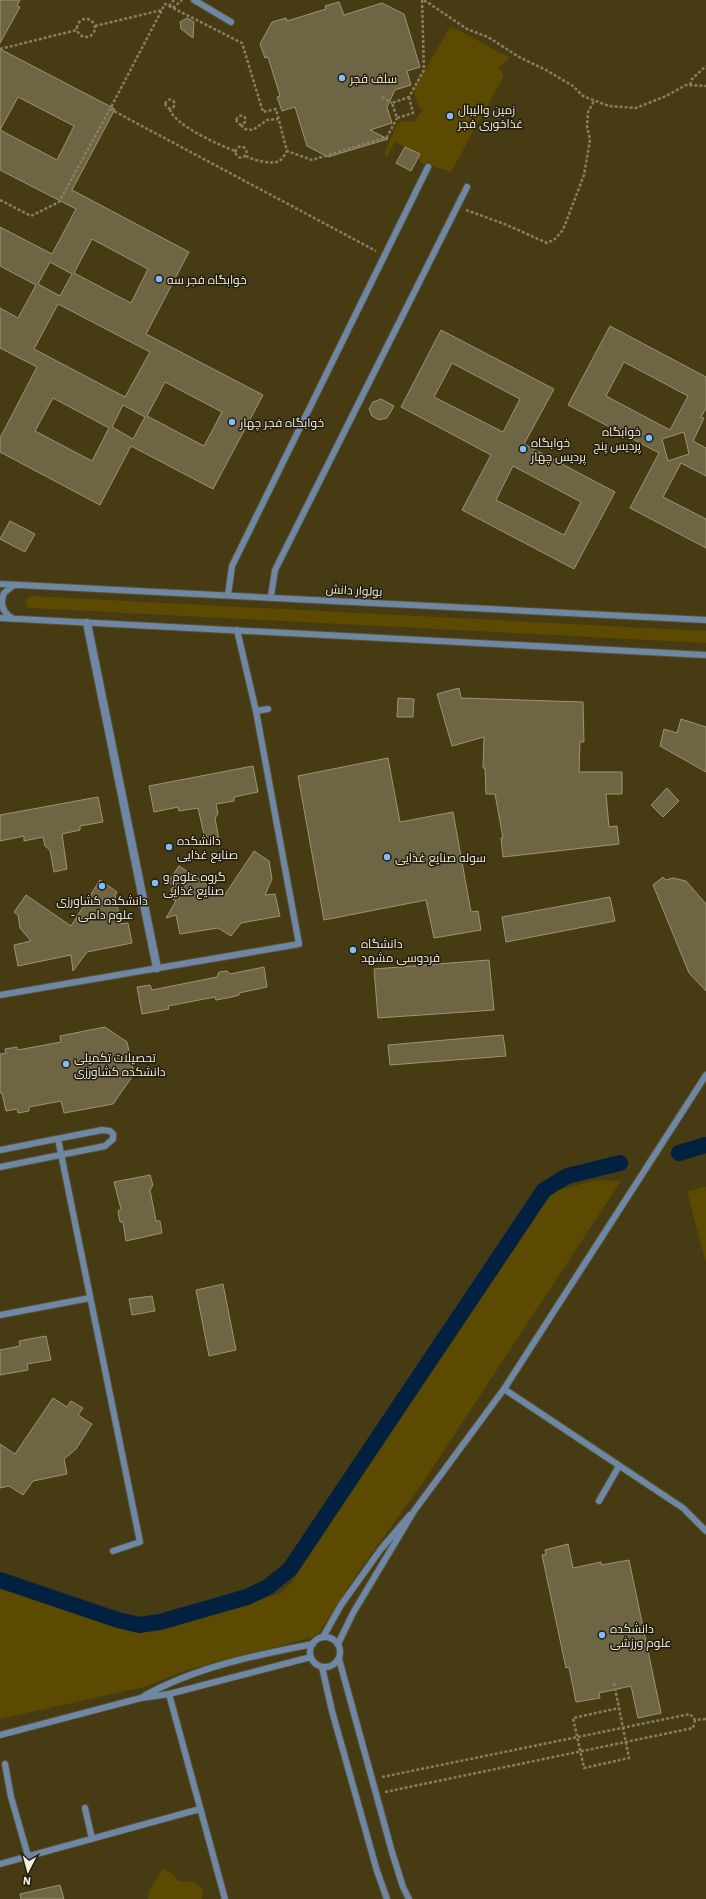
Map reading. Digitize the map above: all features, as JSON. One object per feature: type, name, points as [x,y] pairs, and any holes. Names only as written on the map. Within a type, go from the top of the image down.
[{"type":"street","points":[[87,623],[157,968]]},
{"type":"lane","points":[[194,0],[231,22]]},
{"type":"lane","points":[[228,595],[232,566],[383,255],[428,167]]},
{"type":"lane","points":[[271,596],[275,570],[467,187]]},
{"type":"lane","name":"بولوار دانش","points":[[0,584],[271,596],[706,620]]},
{"type":"lane","points":[[17,619],[6,615],[1,604],[4,593],[8,588],[19,585]]},
{"type":"lane","points":[[0,618],[706,655]]},
{"type":"lane","points":[[0,995],[299,944],[256,711],[237,630]]},
{"type":"lane","points":[[256,711],[268,709]]},
{"type":"lane","points":[[338,1644],[353,1613],[414,1511],[504,1388],[706,1075]]},
{"type":"lane","points":[[0,1150],[102,1130],[110,1131],[113,1134],[113,1139],[105,1146],[0,1166]]},
{"type":"lane","points":[[58,1139],[140,1542],[113,1551]]},
{"type":"lane","points":[[0,1315],[90,1298]]},
{"type":"lane","points":[[504,1388],[683,1508],[706,1531]]},
{"type":"lane","points":[[599,1501],[619,1466]]},
{"type":"lane","points":[[141,1698],[165,1684],[199,1672],[266,1653],[313,1644],[323,1638],[345,1599],[381,1549],[414,1511]]},
{"type":"lane","points":[[313,1644],[311,1649],[311,1657],[316,1665],[322,1667],[334,1666],[339,1659],[341,1650],[338,1644],[329,1638],[323,1638]]},
{"type":"lane","points":[[0,1735],[141,1698],[169,1694],[311,1657]]},
{"type":"lane","points":[[339,1659],[392,1852],[403,1887],[409,1899]]},
{"type":"lane","points":[[322,1667],[377,1871],[387,1899]]},
{"type":"lane","points":[[169,1694],[225,1899]]},
{"type":"lane","points":[[4,1764],[11,1797],[28,1856]]},
{"type":"lane","points":[[85,1808],[92,1838]]},
{"type":"lane","points":[[0,1864],[200,1809]]},
{"type":"path","points":[[169,6],[174,0]]},
{"type":"path","points":[[173,8],[182,0]]},
{"type":"path","points":[[382,97],[392,102],[408,97],[424,70],[422,0],[467,29],[488,37],[519,57],[546,70],[573,86],[583,96],[609,106],[636,108],[666,96],[686,85],[706,86]]},
{"type":"path","points":[[0,200],[31,216],[59,202],[110,110],[165,4],[242,43],[263,112],[276,109],[287,151],[281,160],[275,163],[249,158],[246,156],[241,158],[238,157],[236,151]]},
{"type":"path","points":[[95,26],[162,10]]},
{"type":"path","points":[[77,30],[79,23],[86,19],[93,22],[95,26]]},
{"type":"path","points":[[77,30],[82,36],[90,36],[93,34],[95,26]]},
{"type":"path","points":[[0,49],[77,30]]},
{"type":"path","points":[[690,85],[692,79],[706,66]]},
{"type":"path","points":[[396,118],[413,113],[408,97]]},
{"type":"path","points":[[458,205],[474,214],[507,225],[547,242],[555,239],[563,230],[584,175],[590,140],[587,126],[588,112],[594,101]]},
{"type":"path","points":[[287,151],[312,160],[387,136],[396,118],[392,102]]},
{"type":"path","points":[[170,109],[172,116],[212,142],[236,151]]},
{"type":"path","points":[[110,110],[383,255]]},
{"type":"path","points":[[242,125],[245,129],[253,130],[267,120],[278,119]]},
{"type":"path","points":[[236,151],[238,147],[245,147],[247,151],[246,156]]},
{"type":"path","points":[[614,1683],[626,1742],[629,1758],[584,1768],[573,1718],[619,1708]]},
{"type":"path","points":[[372,1779],[690,1714],[695,1720]]},
{"type":"path","points":[[695,1720],[706,1719]]},
{"type":"path","points":[[376,1794],[693,1728],[695,1720]]},
{"type":"shaded area","name":"دانشگاه فردوسی مشهد","points":[[0,0],[706,0],[706,1899],[0,1899]]},
{"type":"shaded area","name":"زمین والیبال غذاخوری فجر","points":[[450,27],[510,57],[499,68],[504,76],[451,172],[421,163],[416,153],[395,142],[387,157],[384,154],[397,124],[403,121],[414,122],[423,110],[418,105],[413,90]]},
{"type":"shaded area","points":[[31,596],[706,631],[706,643],[30,608],[27,607],[25,600]]},
{"type":"shaded area","points":[[597,1180],[621,1181],[424,1481],[357,1574],[317,1636],[185,1671],[144,1687],[0,1719],[0,1588],[108,1623],[149,1631],[239,1607],[281,1593],[292,1582],[540,1206],[554,1191]]},
{"type":"shaded area","points":[[706,1187],[706,1264],[687,1191]]},
{"type":"shaded area","points":[[163,1868],[173,1874],[179,1881],[193,1882],[204,1890],[202,1899],[148,1899],[149,1891]]},
{"type":"building","points":[[0,0],[20,0],[17,6],[20,7],[0,43]]},
{"type":"building","name":"سلف فجر","points":[[339,2],[344,15],[382,3],[404,14],[420,67],[407,71],[411,85],[395,90],[387,107],[392,123],[370,130],[388,139],[328,157],[307,146],[295,107],[282,111],[277,97],[280,96],[268,57],[265,58],[260,44],[272,22],[286,18],[287,21],[326,9],[325,6]]},
{"type":"building","points":[[187,18],[194,22],[193,38],[181,29],[180,22]]},
{"type":"building","points":[[0,49],[115,109],[72,190],[189,252],[146,334],[263,395],[213,489],[131,446],[100,505],[0,452],[0,438],[37,367],[0,348],[0,308],[18,318],[36,285],[0,266],[0,227],[52,254],[76,209],[0,170]],"holes":[[[18,97],[74,126],[57,160],[0,130]],[[92,239],[148,269],[131,303],[74,273]],[[50,262],[72,274],[60,296],[38,284]],[[58,304],[150,352],[125,397],[34,349]],[[165,382],[222,412],[204,446],[147,416]],[[53,398],[109,428],[92,461],[35,431]],[[123,405],[145,417],[133,439],[112,427]]]},
{"type":"building","points":[[405,147],[420,154],[411,171],[396,163]]},
{"type":"building","name":"خوابگاه پردیس پنج","points":[[610,326],[706,377],[706,408],[701,417],[704,418],[693,441],[706,448],[706,476],[681,463],[663,497],[706,519],[706,548],[630,508],[659,453],[568,405]],"holes":[[[624,362],[688,396],[670,430],[606,396]],[[684,432],[689,454],[668,461],[662,439]]]},
{"type":"building","name":"خوابگاه پردیس چهار","points":[[441,330],[554,389],[524,444],[615,492],[574,569],[462,510],[491,455],[401,407]],"holes":[[[452,363],[520,399],[503,432],[434,397]],[[513,466],[581,502],[564,535],[496,500]]]},
{"type":"building","points":[[381,399],[394,406],[387,418],[379,420],[372,416],[369,409],[373,402]]},
{"type":"building","points":[[10,521],[35,534],[25,552],[0,539]]},
{"type":"building","points":[[459,688],[461,698],[583,702],[584,742],[580,742],[579,772],[622,772],[622,794],[606,794],[609,827],[617,826],[619,844],[503,857],[501,838],[503,838],[495,794],[486,794],[485,768],[483,768],[484,737],[452,746],[437,694]]},
{"type":"building","points":[[398,698],[414,699],[413,717],[397,717]]},
{"type":"building","points":[[681,719],[706,727],[706,772],[660,746],[664,729],[677,733]]},
{"type":"building","name":"سوله صنایع غذایی","points":[[388,758],[400,822],[453,812],[471,912],[478,911],[481,930],[434,938],[426,900],[324,920],[298,776]]},
{"type":"building","points":[[253,766],[258,792],[234,797],[234,801],[216,804],[218,814],[215,818],[219,840],[206,843],[198,808],[179,811],[178,807],[154,812],[149,786]]},
{"type":"building","points":[[667,788],[679,801],[663,817],[651,805]]},
{"type":"building","points":[[98,797],[103,822],[80,826],[80,830],[62,834],[67,869],[54,872],[50,850],[45,846],[43,837],[24,841],[24,836],[0,841],[0,815]]},
{"type":"building","points":[[254,851],[269,861],[272,879],[265,895],[275,894],[280,916],[241,923],[231,936],[218,928],[180,934],[176,915],[166,918],[176,901],[173,899],[171,889],[174,886],[168,882],[179,866],[224,896]]},
{"type":"building","points":[[663,877],[666,880],[673,878],[686,881],[706,904],[706,991],[689,973],[653,885]]},
{"type":"building","points":[[100,880],[117,892],[115,895],[121,924],[128,923],[132,943],[87,952],[73,971],[71,955],[18,966],[14,945],[31,941],[20,928],[18,915],[14,912],[26,895],[71,926]]},
{"type":"building","points":[[610,897],[615,921],[506,942],[502,917]]},
{"type":"building","points":[[489,960],[494,1010],[378,1018],[374,969]]},
{"type":"building","points":[[264,967],[267,987],[239,993],[239,995],[232,997],[216,1000],[215,997],[168,1006],[169,1009],[142,1014],[137,987],[150,985],[152,990],[217,977],[219,972],[227,971],[230,974]]},
{"type":"building","name":"تحصیلات تکمیلی دانشکده کشاورزی","points":[[105,1027],[127,1042],[134,1074],[113,1104],[64,1113],[61,1101],[29,1107],[29,1111],[18,1113],[17,1109],[6,1111],[2,1093],[0,1093],[0,1054],[6,1053],[5,1049],[17,1047],[18,1050],[61,1042],[60,1036]]},
{"type":"building","points":[[503,1035],[506,1056],[390,1065],[388,1045]]},
{"type":"building","points":[[150,1175],[153,1185],[150,1190],[156,1221],[160,1221],[162,1233],[126,1241],[123,1222],[120,1222],[118,1211],[121,1209],[114,1182]]},
{"type":"building","points":[[223,1284],[236,1350],[209,1356],[196,1290]]},
{"type":"building","points":[[152,1296],[155,1311],[132,1315],[129,1299]]},
{"type":"building","points":[[46,1336],[51,1360],[27,1364],[28,1370],[0,1375],[0,1350],[20,1346],[19,1341]]},
{"type":"building","points":[[53,1398],[67,1407],[71,1401],[83,1408],[78,1415],[92,1424],[76,1449],[64,1459],[67,1474],[33,1481],[23,1495],[9,1486],[0,1488],[0,1444],[15,1454]]},
{"type":"building","name":"دانشکده علوم ورزشی","points":[[568,1544],[573,1568],[601,1562],[601,1565],[629,1560],[661,1713],[638,1718],[631,1686],[599,1693],[600,1698],[576,1702],[569,1667],[566,1668],[542,1555],[546,1554],[545,1550]]},
{"type":"building","points":[[60,1885],[64,1899],[21,1899],[20,1894]]},
{"type":"waterway","points":[[679,1153],[706,1145]]},
{"type":"waterway","points":[[0,1580],[118,1620],[139,1625],[160,1622],[247,1597],[268,1587],[290,1569],[544,1190],[567,1176],[620,1163]]},
{"type":"place","name":"سلف فجر","points":[[342,78]]},
{"type":"place","name":"زمین والیبال غذاخوری فجر","points":[[450,116]]},
{"type":"place","name":"خوابگاه فجر سه","points":[[159,279]]},
{"type":"place","name":"خوابگاه فجر چهار","points":[[232,422]]},
{"type":"place","name":"خوابگاه پردیس پنج","points":[[649,438]]},
{"type":"place","name":"خوابگاه پردیس چهار","points":[[523,449]]},
{"type":"place","name":"دانشکده صنایع غذایی","points":[[169,847]]},
{"type":"place","name":"سوله صنایع غذایی","points":[[387,857]]},
{"type":"place","name":"گروه علوم و صنایع غذایی","points":[[155,883]]},
{"type":"place","name":"دانشکده کشاورزی - علوم دامی","points":[[102,886]]},
{"type":"place","name":"دانشگاه فردوسی مشهد","points":[[353,950]]},
{"type":"place","name":"تحصیلات تکمیلی دانشکده کشاورزی","points":[[66,1064]]},
{"type":"place","name":"دانشکده علوم ورزشی","points":[[602,1635]]}]
